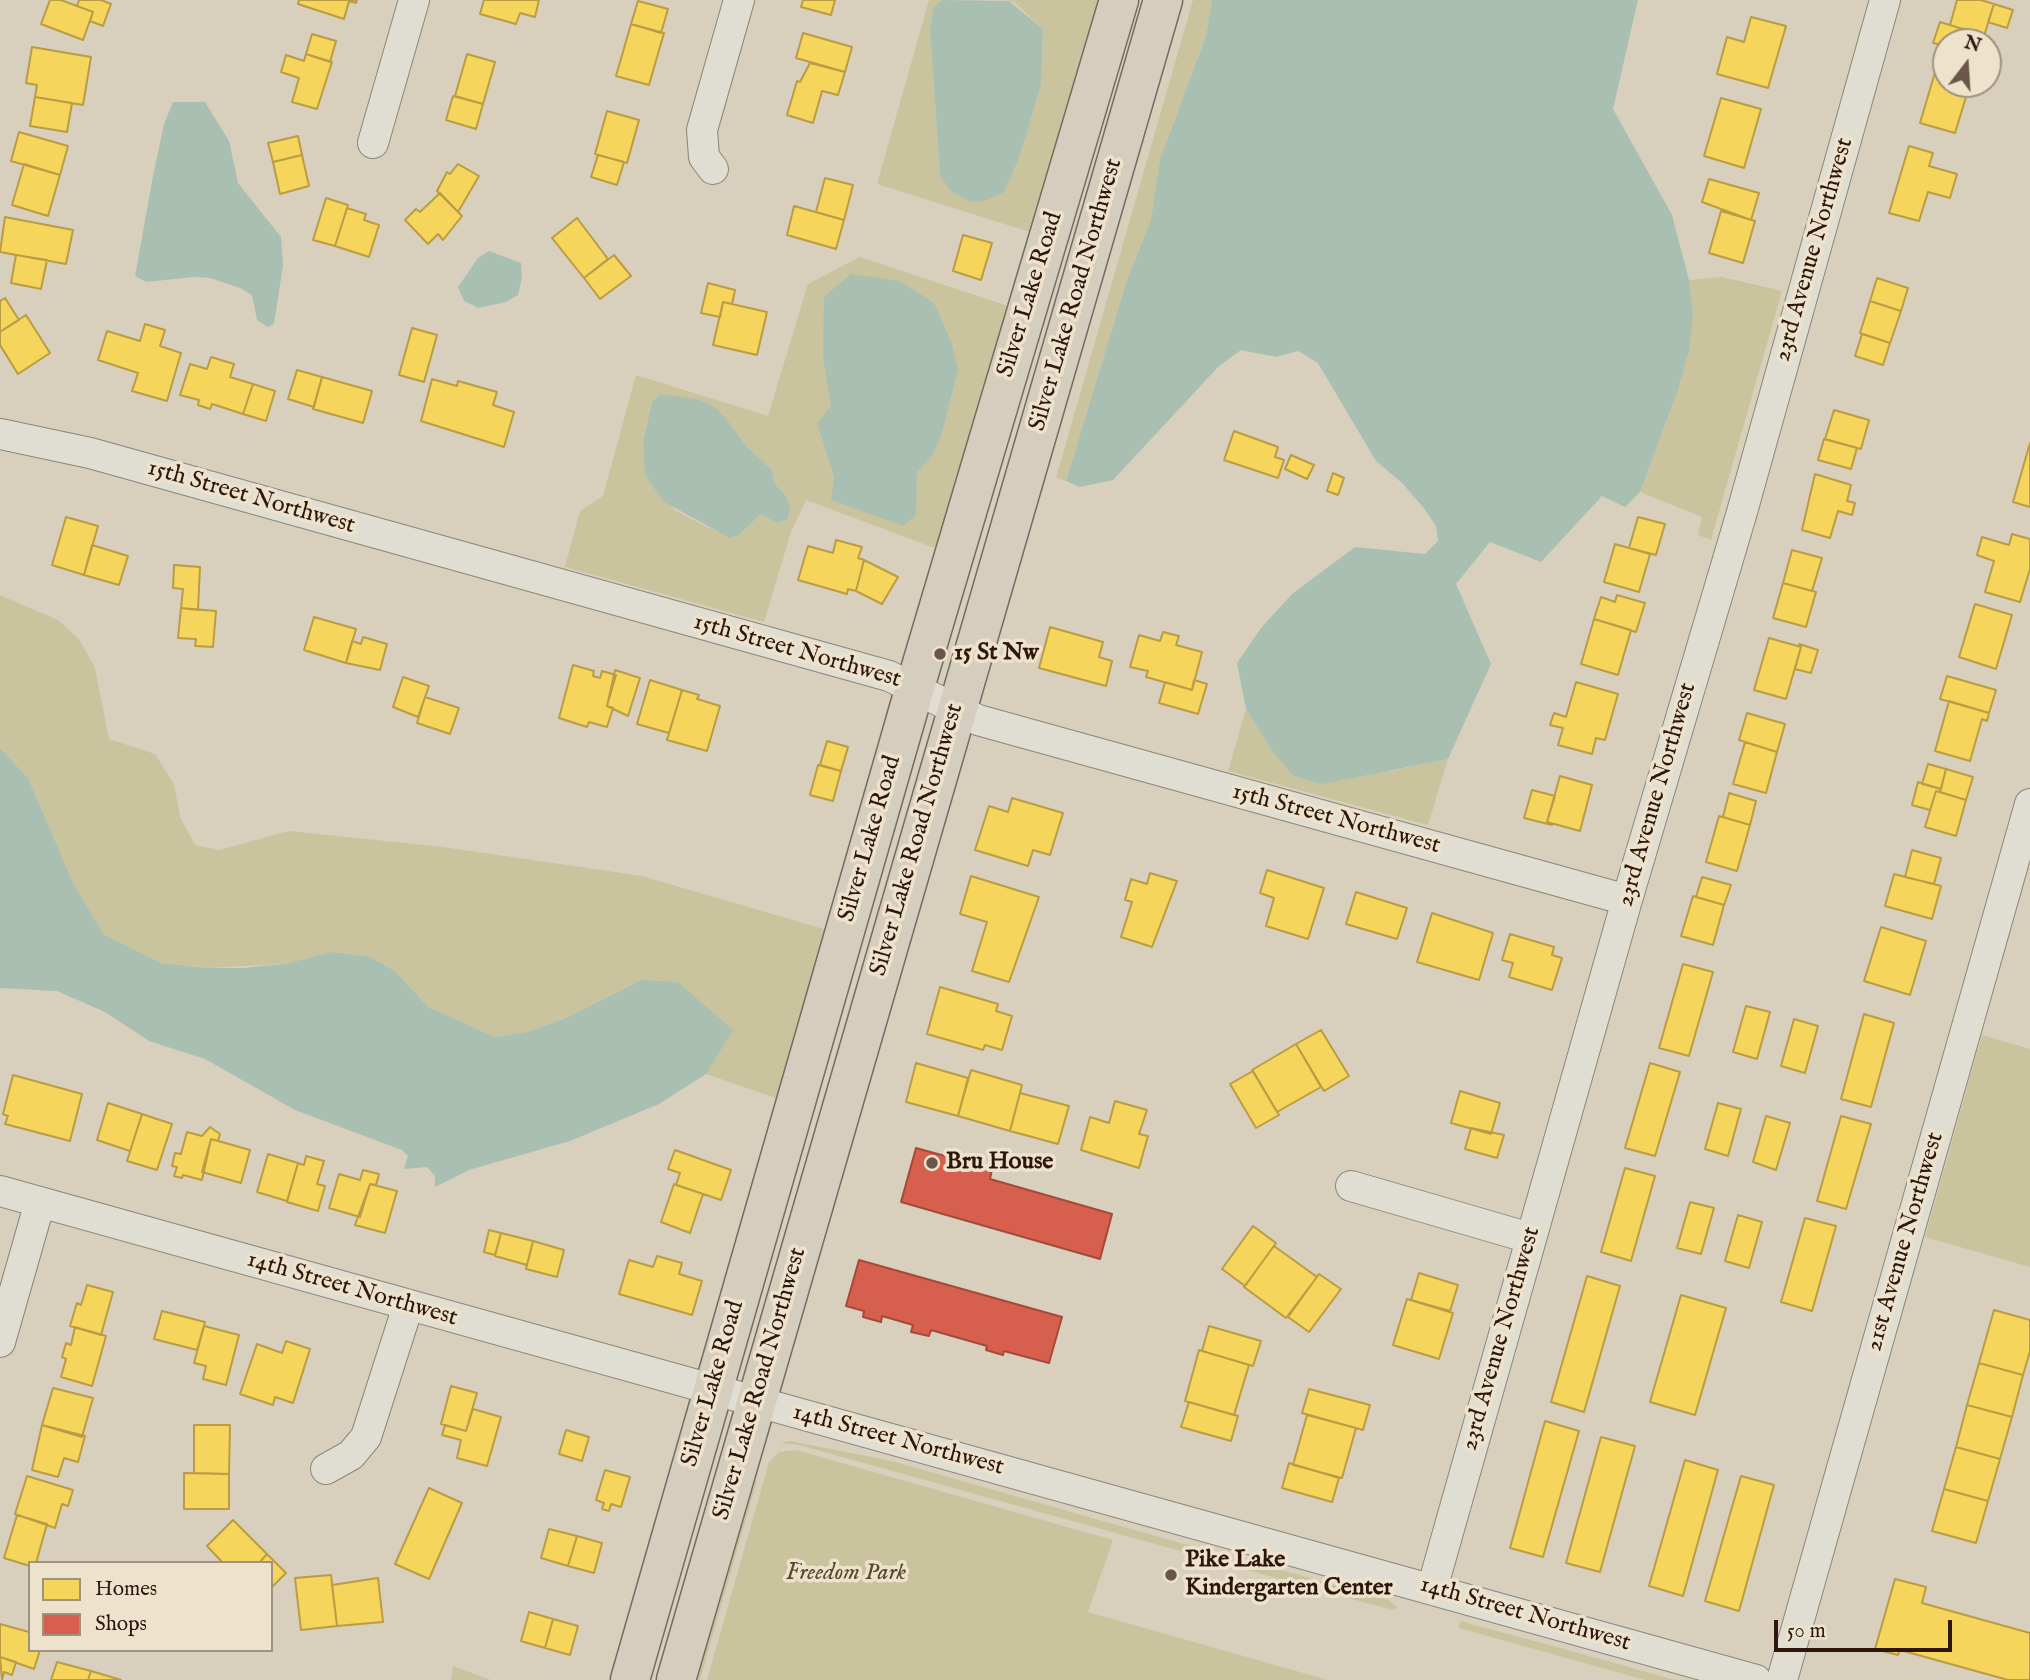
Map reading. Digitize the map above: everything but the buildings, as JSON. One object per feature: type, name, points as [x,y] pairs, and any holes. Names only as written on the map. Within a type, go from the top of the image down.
[{"type":"main road","name":"Silver Lake Road","points":[[630,1680],[915,687],[1119,0]]},
{"type":"main road","name":"Silver Lake Road Northwest","points":[[676,1680],[1163,0]]},
{"type":"street","points":[[373,143],[414,0]]},
{"type":"street","points":[[713,169],[704,157],[702,130],[739,0]]},
{"type":"street","name":"23rd Avenue Northwest","points":[[1432,1589],[1627,900],[1742,512],[1885,0]]},
{"type":"street","name":"15th Street Northwest","points":[[0,434],[25,437],[144,468],[889,676],[915,687],[955,710],[1027,734],[1627,900]]},
{"type":"street","name":"21st Avenue Northwest","points":[[1782,1680],[2030,804]]},
{"type":"street","points":[[1351,1186],[1530,1238]]},
{"type":"street","name":"14th Street Northwest","points":[[0,1191],[1756,1680]]},
{"type":"street","points":[[0,1342],[40,1202]]},
{"type":"street","points":[[326,1469],[351,1455],[366,1437],[408,1306]]},
{"type":"green space","points":[[929,0],[943,0],[934,7],[930,29],[940,176],[1041,84],[1043,29],[1014,2],[1006,0],[1099,0],[1099,10],[1033,233],[877,184]]},
{"type":"green space","points":[[1193,0],[1212,0],[1206,36],[1160,159],[1151,219],[1127,280],[1066,481],[1056,478]]},
{"type":"green space","points":[[860,257],[1011,307],[940,550],[806,500],[791,532],[764,622],[565,567],[580,511],[603,496],[636,375],[768,416],[808,284]],"holes":[[[958,370],[942,433],[933,455],[917,471],[915,515],[862,511],[832,500],[834,478],[817,423],[831,406],[830,390]],[[652,402],[726,418],[747,447],[772,470],[775,484],[787,495],[776,523],[761,514],[740,534],[709,528],[675,510],[645,475],[643,440]]]},
{"type":"green space","points":[[1722,277],[1782,291],[1711,540],[1698,535],[1702,517],[1640,492],[1677,393],[1693,314],[1689,280]]},
{"type":"green space","points":[[0,595],[58,620],[79,639],[95,668],[109,739],[155,754],[174,784],[180,817],[195,845],[219,850],[289,831],[443,847],[642,876],[827,930],[779,1099],[706,1074],[732,1030],[709,1010],[641,980],[566,1018],[527,1032],[495,1037],[428,1007],[396,972],[331,952],[285,964],[207,968],[161,963],[104,936],[74,885],[28,778],[0,748]]},
{"type":"green space","points":[[1246,709],[1272,751],[1390,771],[1448,759],[1428,825],[1228,771]]},
{"type":"green space","points":[[1982,1035],[2030,1049],[2030,1267],[1925,1237]]},
{"type":"green space","points":[[790,1441],[892,1461],[1219,1554],[1220,1562],[799,1445],[780,1443]]},
{"type":"green space","name":"Freedom Park","points":[[796,1450],[1113,1540],[1088,1612],[1328,1680],[707,1680],[769,1462],[779,1452]]},
{"type":"green space","points":[[752,1479],[757,1481],[700,1680],[694,1680]]},
{"type":"green space","points":[[1253,1562],[1388,1600],[1398,1608],[1392,1610],[1247,1570]]},
{"type":"green space","points":[[1460,1621],[1675,1680],[1645,1680],[1459,1628]]},
{"type":"green space","points":[[453,1666],[491,1680],[451,1680]]},
{"type":"shaded area","points":[[943,0],[1009,1],[1043,29],[1041,84],[1020,155],[1004,192],[983,201],[970,202],[951,191],[940,176],[930,29],[934,6]]},
{"type":"shaded area","points":[[1212,0],[1638,0],[1613,109],[1672,215],[1689,280],[1693,314],[1689,350],[1677,393],[1640,492],[1625,507],[1602,496],[1541,562],[1490,542],[1456,584],[1491,664],[1448,759],[1322,784],[1294,776],[1272,751],[1246,709],[1237,663],[1261,628],[1292,594],[1355,547],[1425,554],[1438,541],[1436,526],[1402,483],[1376,461],[1318,363],[1298,351],[1276,357],[1241,350],[1219,366],[1113,480],[1080,487],[1066,481],[1127,280],[1151,219],[1160,159],[1206,36]]},
{"type":"shaded area","points":[[173,102],[205,102],[229,141],[238,183],[281,237],[283,265],[274,324],[268,327],[257,320],[252,295],[240,288],[210,278],[146,282],[135,276],[164,124]]},
{"type":"shaded area","points":[[489,251],[521,263],[522,278],[518,295],[506,302],[478,308],[464,301],[458,287],[478,258]]},
{"type":"shaded area","points":[[851,274],[900,281],[934,303],[952,344],[958,370],[942,433],[933,455],[917,472],[916,515],[903,526],[831,500],[834,478],[817,423],[831,406],[823,356],[824,297]]},
{"type":"shaded area","points":[[661,394],[696,399],[713,406],[726,418],[747,447],[772,470],[775,484],[786,495],[790,509],[787,520],[776,523],[761,514],[740,534],[730,538],[664,502],[645,475],[643,441],[652,402]]},
{"type":"shaded area","points":[[0,748],[28,778],[74,885],[104,935],[161,963],[207,968],[242,968],[285,964],[331,952],[370,957],[396,972],[428,1007],[495,1037],[527,1032],[566,1018],[641,980],[678,982],[733,1030],[706,1074],[659,1104],[570,1141],[469,1170],[435,1187],[435,1176],[427,1167],[404,1169],[408,1156],[402,1150],[295,1110],[205,1059],[149,1041],[105,1012],[57,991],[0,988]]},
{"type":"place","name":"15 St Nw","points":[[940,654]]},
{"type":"place","name":"Bru House","points":[[932,1163]]},
{"type":"place","name":"Pike Lake Kindergarten Center","points":[[1171,1575]]}]
